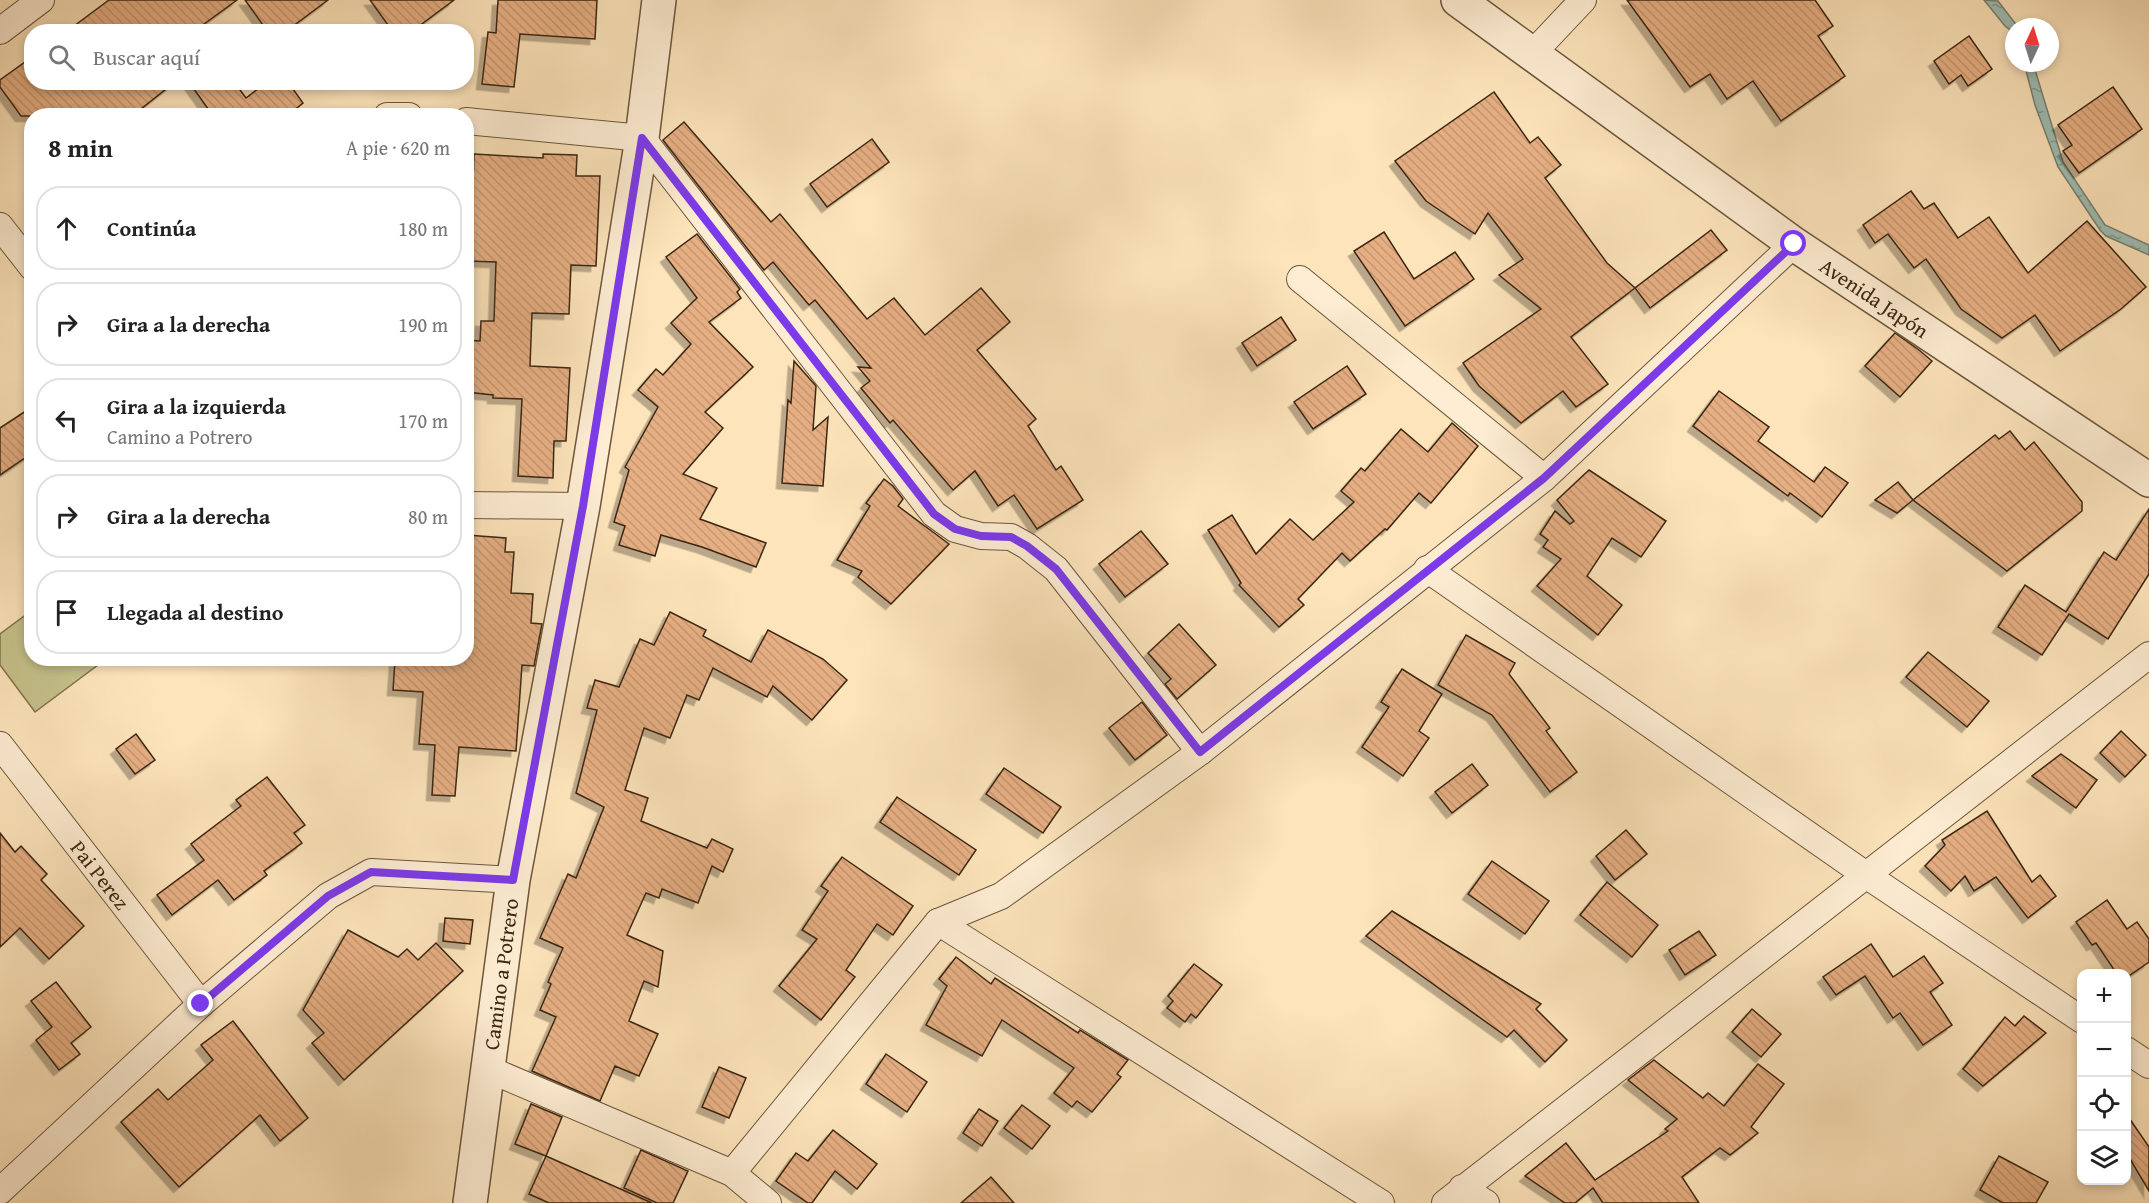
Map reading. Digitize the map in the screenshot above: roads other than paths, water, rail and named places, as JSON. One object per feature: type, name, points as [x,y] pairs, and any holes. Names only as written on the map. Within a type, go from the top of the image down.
[{"type":"street","points":[[0,31],[41,0]]},
{"type":"street","name":"Camino a Potrero","points":[[470,1203],[513,880],[583,506],[642,138],[659,0]]},
{"type":"street","name":"Avenida Japón","points":[[1458,0],[1794,244],[2149,480]]},
{"type":"street","points":[[1533,53],[1583,0]]},
{"type":"street","points":[[474,122],[642,138],[934,514],[955,529],[981,536],[1011,537],[1027,546],[1056,569],[1200,752]]},
{"type":"street","points":[[0,226],[24,257]]},
{"type":"street","points":[[732,1173],[938,922],[1001,896],[1200,752],[1544,478],[1794,244]]},
{"type":"street","points":[[1299,279],[1544,478]]},
{"type":"street","points":[[474,505],[583,506]]},
{"type":"street","points":[[1427,569],[1866,875],[2077,1017]]},
{"type":"street","points":[[1454,1196],[2149,655]]},
{"type":"street","name":"Pai Perez","points":[[0,745],[201,1004]]},
{"type":"street","points":[[0,1191],[201,1004],[328,896],[371,872],[513,880]]},
{"type":"street","points":[[938,922],[1381,1203]]},
{"type":"street","points":[[2131,1053],[2149,1065]]},
{"type":"street","points":[[489,1069],[732,1173],[768,1203]]},
{"type":"street","points":[[1454,1196],[1486,1203]]},
{"type":"water","points":[[1984,0],[1998,1],[2011,18],[2005,18],[2005,26]]},
{"type":"water","points":[[2026,72],[2036,72],[2063,162],[2105,225],[2149,245],[2149,255],[2106,236],[2100,230],[2058,167],[2035,105]]}]
